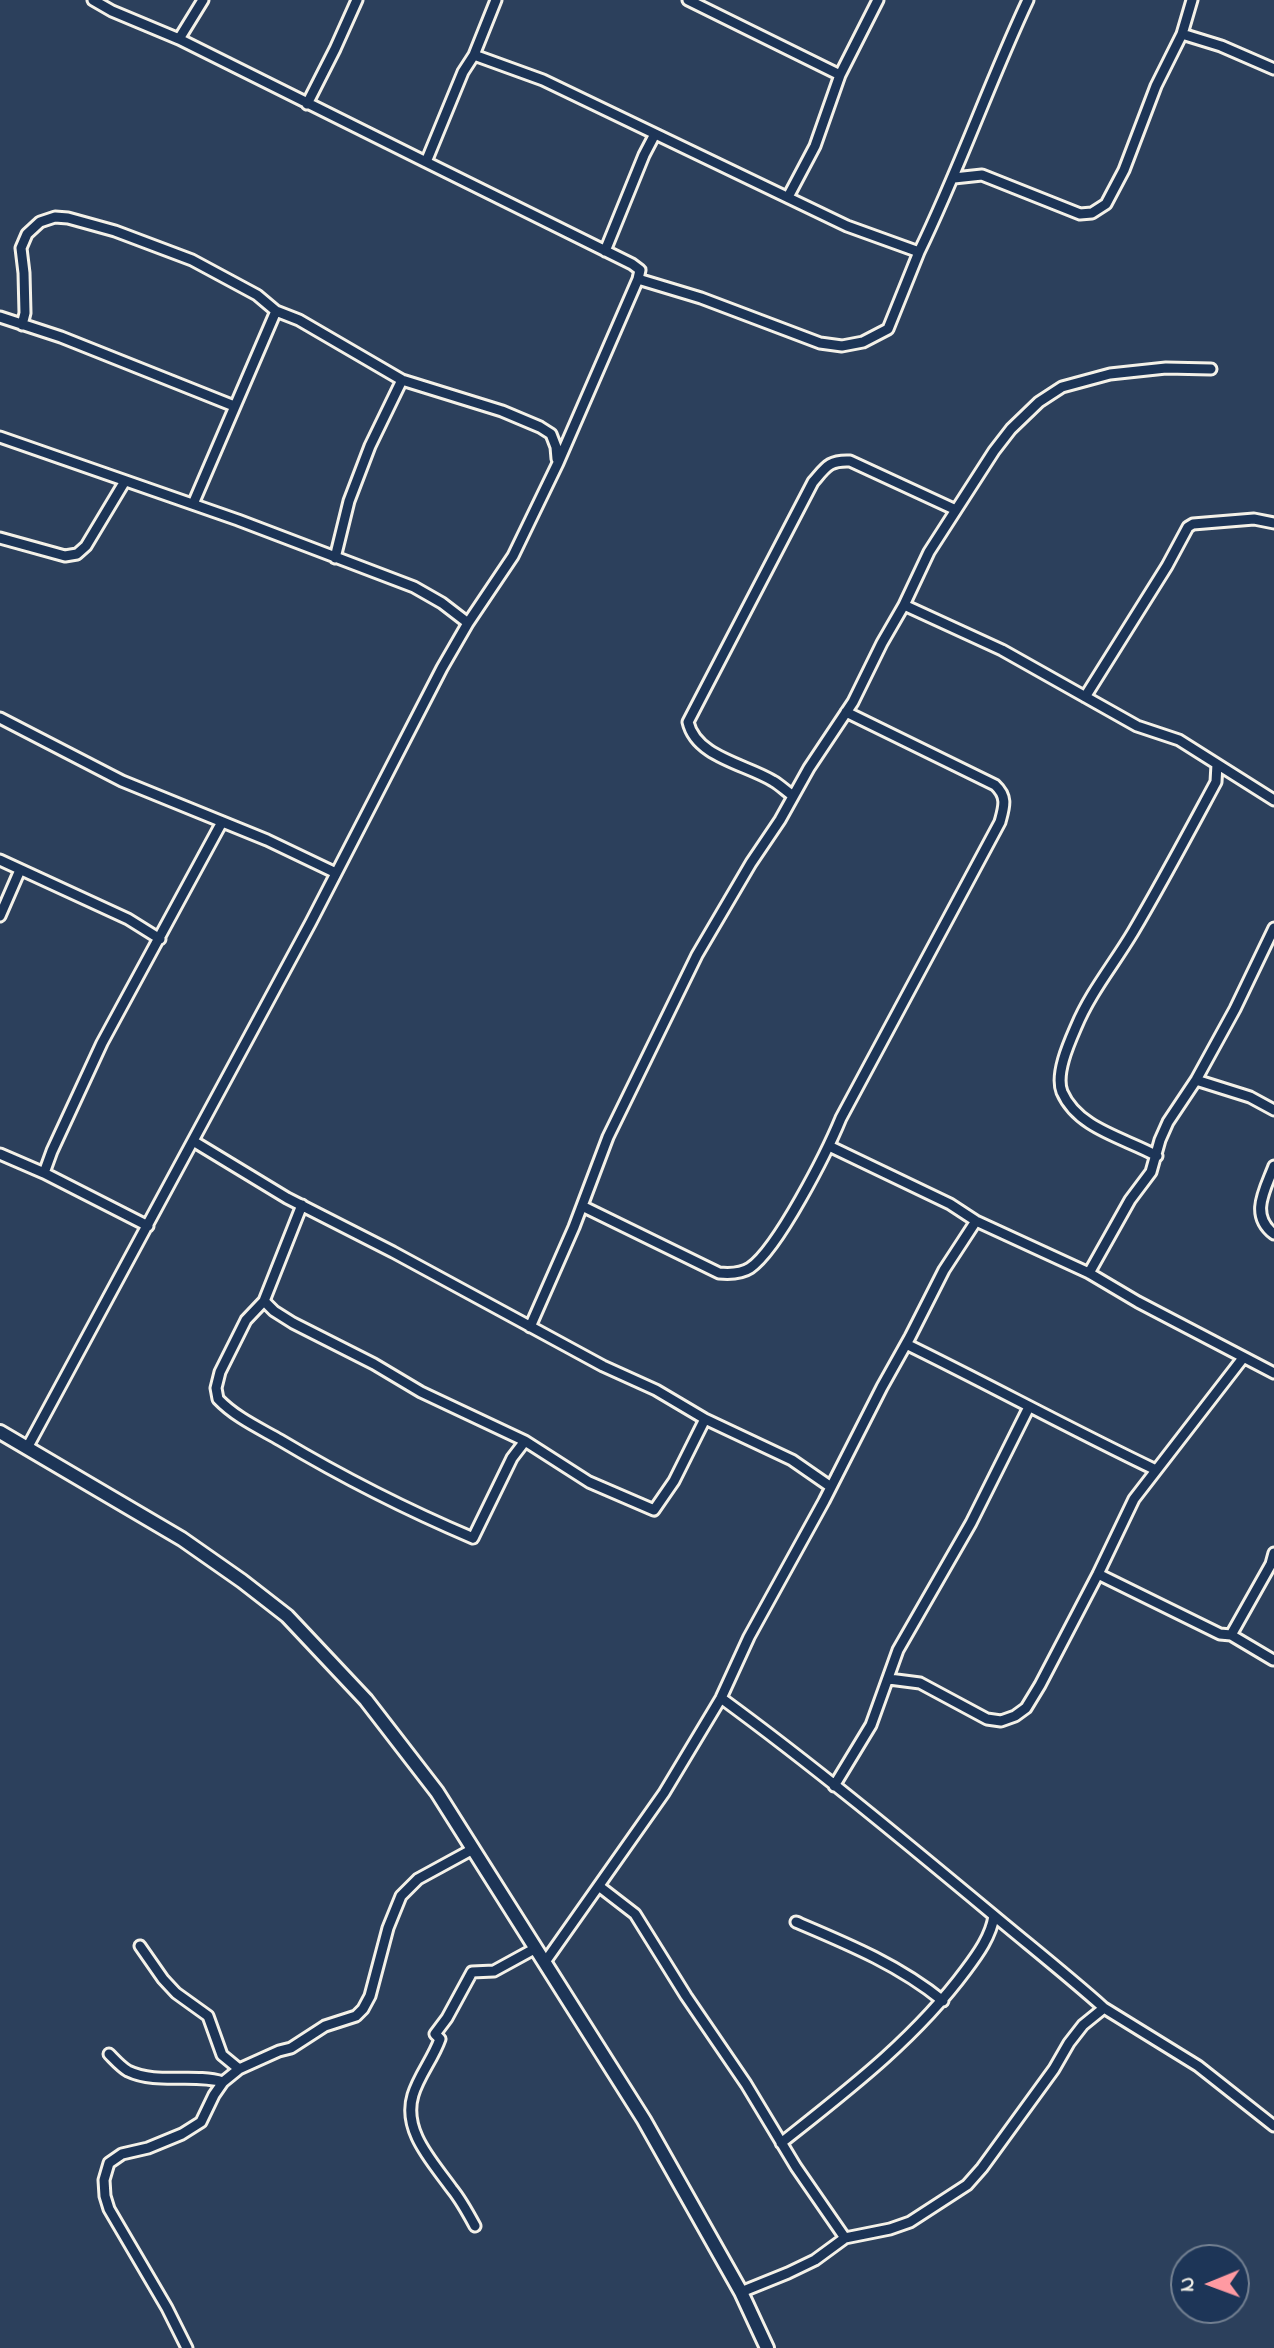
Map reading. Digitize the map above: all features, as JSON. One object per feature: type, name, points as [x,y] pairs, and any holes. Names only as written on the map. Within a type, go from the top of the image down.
[{"type":"main road","points":[[0,1432],[182,1539],[287,1616],[330,1660],[404,1747],[437,1792],[644,2120],[741,2292],[767,2348]]},
{"type":"street","points":[[27,1448],[336,873],[442,668],[513,556],[558,463],[640,270],[179,39],[93,0]]},
{"type":"street","points":[[179,39],[203,0]]},
{"type":"street","points":[[307,104],[357,0]]},
{"type":"street","points":[[426,162],[496,0]]},
{"type":"street","points":[[688,0],[840,75]]},
{"type":"street","points":[[788,197],[815,146],[840,75],[878,0]]},
{"type":"street","points":[[638,279],[701,298],[820,343],[842,346],[863,342],[888,329],[919,252],[954,178],[996,68],[1028,0]]},
{"type":"street","points":[[954,178],[982,175],[1080,214],[1092,213],[1106,204],[1124,170],[1156,86],[1182,34],[1192,0]]},
{"type":"street","points":[[1182,34],[1221,46],[1274,69]]},
{"type":"street","points":[[474,55],[543,80],[847,226],[919,252]]},
{"type":"street","points":[[605,251],[655,134]]},
{"type":"street","points":[[22,325],[25,313],[21,248],[27,234],[40,222],[55,217],[68,218],[115,231],[192,260],[257,295],[276,311],[299,320],[402,380],[502,411],[540,427],[554,440],[558,463]]},
{"type":"street","points":[[193,504],[276,311]]},
{"type":"street","points":[[0,317],[61,337],[234,406]]},
{"type":"street","points":[[530,1327],[608,1137],[670,1006],[737,887],[846,712],[929,552],[994,451],[1039,402],[1062,387],[1110,374],[1152,369],[1211,369]]},
{"type":"street","points":[[335,558],[358,476],[402,380]]},
{"type":"street","points":[[0,437],[193,504],[414,587],[468,623]]},
{"type":"street","points":[[793,796],[772,781],[713,752],[695,738],[688,722],[813,482],[836,460],[850,461],[956,510]]},
{"type":"street","points":[[0,538],[65,556],[77,554],[86,546],[125,481]]},
{"type":"street","points":[[1085,697],[1188,527],[1254,519],[1274,523]]},
{"type":"street","points":[[904,605],[1002,650],[1137,726],[1179,740],[1274,800]]},
{"type":"street","points":[[582,1206],[719,1273],[732,1274],[747,1270],[764,1256],[829,1146],[841,1118],[1000,822],[1005,803],[1003,792],[995,785],[846,712]]},
{"type":"street","points":[[0,718],[122,781],[267,840],[336,873]]},
{"type":"street","points":[[1157,1156],[1088,1122],[1062,1092],[1061,1071],[1076,1026],[1216,782],[1217,764]]},
{"type":"street","points":[[44,1173],[102,1043],[222,822]]},
{"type":"street","points":[[0,860],[128,919],[160,939]]},
{"type":"street","points":[[0,916],[20,870]]},
{"type":"street","points":[[1089,1273],[1130,1200],[1151,1172],[1168,1122],[1196,1080],[1235,1009],[1274,928]]},
{"type":"street","points":[[1261,953],[1274,959]]},
{"type":"street","points":[[1196,1080],[1250,1097],[1274,1110]]},
{"type":"street","points":[[193,1141],[302,1205],[603,1366],[792,1460],[831,1487]]},
{"type":"street","points":[[829,1146],[936,1197],[976,1221],[1089,1273],[1274,1373]]},
{"type":"street","points":[[0,1154],[148,1226]]},
{"type":"street","points":[[1274,1166],[1260,1204],[1260,1216],[1266,1228],[1274,1234]]},
{"type":"street","points":[[302,1205],[264,1301],[246,1320],[229,1352],[217,1383],[218,1399],[252,1424],[333,1469],[430,1520],[473,1538],[512,1458],[525,1441]]},
{"type":"street","points":[[545,1962],[664,1793],[721,1698],[756,1624],[944,1270],[976,1221]]},
{"type":"street","points":[[264,1301],[293,1323],[421,1392],[525,1441],[589,1482],[654,1510],[674,1481],[705,1419]]},
{"type":"street","points":[[906,1344],[1156,1470]]},
{"type":"street","points":[[889,1679],[920,1683],[987,1719],[1001,1721],[1026,1708],[1098,1574],[1134,1499],[1243,1358]]},
{"type":"street","points":[[834,1786],[871,1725],[898,1650],[971,1523],[1029,1407]]},
{"type":"street","points":[[1231,1635],[1271,1564],[1274,1553]]},
{"type":"street","points":[[1098,1574],[1220,1634],[1231,1635],[1273,1660]]},
{"type":"street","points":[[721,1698],[790,1748],[1062,1970],[1104,2008],[1198,2066],[1274,2126]]},
{"type":"street","points":[[187,2348],[109,2209],[104,2180],[109,2163],[122,2154],[148,2148],[182,2134],[201,2122],[223,2082],[239,2069],[291,2048],[325,2026],[356,2016],[370,1996],[388,1928],[401,1896],[418,1879],[473,1849]]},
{"type":"street","points":[[600,1887],[635,1914],[845,2238]]},
{"type":"street","points":[[781,2143],[893,2052],[943,2001],[991,1932],[994,1916]]},
{"type":"street","points":[[796,1922],[889,1965],[918,1981],[943,2001]]},
{"type":"street","points":[[140,1946],[176,1993],[208,2016],[222,2055],[239,2069]]},
{"type":"street","points":[[475,2226],[424,2151],[410,2110],[414,2094],[440,2039],[435,2034],[472,1972],[494,1971],[536,1948]]},
{"type":"street","points":[[741,2292],[815,2260],[845,2238],[910,2222],[967,2185],[1054,2069],[1069,2043],[1083,2025],[1104,2008]]},
{"type":"street","points":[[109,2054],[125,2069],[142,2076],[209,2078],[223,2082]]}]
